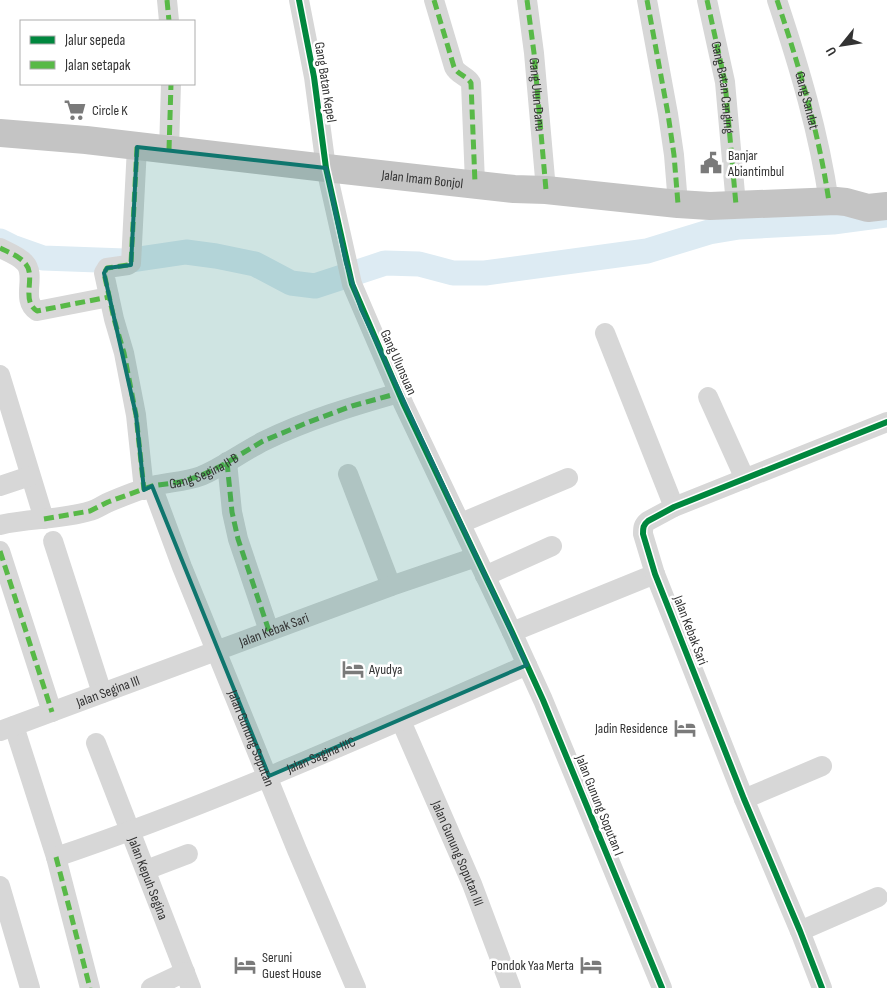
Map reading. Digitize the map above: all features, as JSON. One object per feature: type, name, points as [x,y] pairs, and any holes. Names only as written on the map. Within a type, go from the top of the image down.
[{"type":"highway","name":"Jalan Imam Bonjol","points":[[0,134],[86,140],[326,168],[678,204],[736,205],[838,202],[868,208],[887,206]]},
{"type":"highway","name":"Jalan Imam Bonjol","points":[[838,202],[861,194],[887,190]]},
{"type":"street","points":[[167,0],[169,20]]},
{"type":"street","name":"Gang Batan Kepel","points":[[299,0],[314,77],[326,168]]},
{"type":"street","points":[[434,0],[456,72],[470,80],[471,83],[476,183]]},
{"type":"street","name":"Gang Ulun Danu","points":[[526,0],[534,53],[546,190]]},
{"type":"street","points":[[647,0],[668,114],[678,204]]},
{"type":"street","name":"Gang Batan Canging","points":[[707,0],[725,82],[736,205]]},
{"type":"street","name":"Gang Sandat","points":[[777,0],[803,84],[825,170],[838,202]]},
{"type":"street","points":[[169,150],[171,85]]},
{"type":"street","name":"Jalan Gunung Soputan","points":[[138,146],[132,258],[105,269],[104,273],[124,353],[148,488],[356,988]]},
{"type":"street","name":"Gang Ulunsuan","points":[[326,168],[352,284],[399,393],[476,557]]},
{"type":"street","points":[[0,248],[21,259],[26,264],[29,270],[29,302],[38,311],[109,297]]},
{"type":"street","points":[[605,333],[674,507]]},
{"type":"street","points":[[0,375],[44,519]]},
{"type":"street","name":"Gang Segina II B","points":[[0,525],[90,511],[108,502],[148,488],[200,476],[264,441],[309,422],[352,406],[399,393]]},
{"type":"street","points":[[708,397],[745,479]]},
{"type":"street","name":"Jalan Kebak Sari","points":[[822,988],[744,799],[655,574],[643,534],[643,528],[644,524],[648,521],[674,507],[887,422]]},
{"type":"street","points":[[227,462],[232,512],[238,538],[269,631]]},
{"type":"street","points":[[348,474],[390,586]]},
{"type":"street","points":[[0,486],[30,476]]},
{"type":"street","points":[[461,523],[568,478]]},
{"type":"street","points":[[53,541],[102,693]]},
{"type":"street","points":[[485,576],[552,546]]},
{"type":"street","points":[[0,551],[52,712]]},
{"type":"street","points":[[476,557],[512,632],[655,574]]},
{"type":"street","name":"Jalan Kebak Sari","points":[[216,651],[390,586],[476,557]]},
{"type":"street","name":"Jalan Gunung Soputan I","points":[[512,632],[662,988]]},
{"type":"street","name":"Jalan Segina III","points":[[7,728],[216,651]]},
{"type":"street","name":"Jalan Sagina IIIC","points":[[56,858],[130,832],[268,776],[401,721],[527,665]]},
{"type":"street","name":"Jalan Gunung Soputan III","points":[[401,721],[472,884],[510,988]]},
{"type":"street","points":[[7,728],[56,858],[90,988]]},
{"type":"street","name":"Jalan Kepuh Segina","points":[[96,743],[188,980]]},
{"type":"street","points":[[744,799],[822,766]]},
{"type":"street","points":[[146,870],[188,854]]},
{"type":"street","points":[[0,886],[30,988]]},
{"type":"street","points":[[800,932],[878,897]]},
{"type":"street","points":[[151,988],[188,980]]},
{"type":"highlighted area","points":[[137,147],[326,168],[346,263],[361,309],[527,665],[269,776],[152,486],[144,490],[136,415],[104,273],[107,268],[131,265]]},
{"type":"waterway","points":[[0,241],[43,258],[125,261],[186,252],[216,256],[255,264],[291,283],[315,286],[385,263],[419,264],[453,273],[485,273],[647,251],[709,232],[739,227],[833,222],[887,215]]},
{"type":"marked path","points":[[167,0],[169,20]]},
{"type":"marked path","points":[[434,0],[454,67],[471,83],[475,183]]},
{"type":"marked path","points":[[527,0],[534,53],[546,190]]},
{"type":"marked path","points":[[647,0],[668,114],[678,204]]},
{"type":"marked path","points":[[707,0],[725,82],[736,205]]},
{"type":"marked path","points":[[777,0],[808,100],[829,202]]},
{"type":"marked path","points":[[169,150],[171,85]]},
{"type":"marked path","points":[[137,147],[131,263],[107,268],[104,273],[124,353],[136,415],[144,490]]},
{"type":"marked path","points":[[0,248],[20,258],[28,268],[30,274],[30,301],[37,311],[109,297]]},
{"type":"marked path","points":[[44,519],[90,511],[108,502],[152,486],[180,482],[200,476],[263,441],[352,406],[399,393]]},
{"type":"marked path","points":[[227,462],[232,512],[238,539],[269,631]]},
{"type":"marked path","points":[[0,551],[52,712]]},
{"type":"marked path","points":[[56,857],[90,988]]},
{"type":"cycle path","points":[[299,0],[314,77],[326,168],[352,284],[404,405],[543,700],[662,988]]},
{"type":"cycle path","points":[[822,988],[744,799],[655,574],[643,534],[643,528],[648,521],[674,507],[887,422]]},
{"type":"place","name":"Circle K","points":[[75,110]]},
{"type":"place","name":"Banjar Abiantimbul","points":[[711,163]]},
{"type":"place","name":"Ayudya","points":[[353,669]]},
{"type":"place","name":"Jadin Residence","points":[[685,728]]},
{"type":"place","name":"Seruni Guest House","points":[[245,965]]},
{"type":"place","name":"Pondok Yaa Merta","points":[[591,965]]}]
